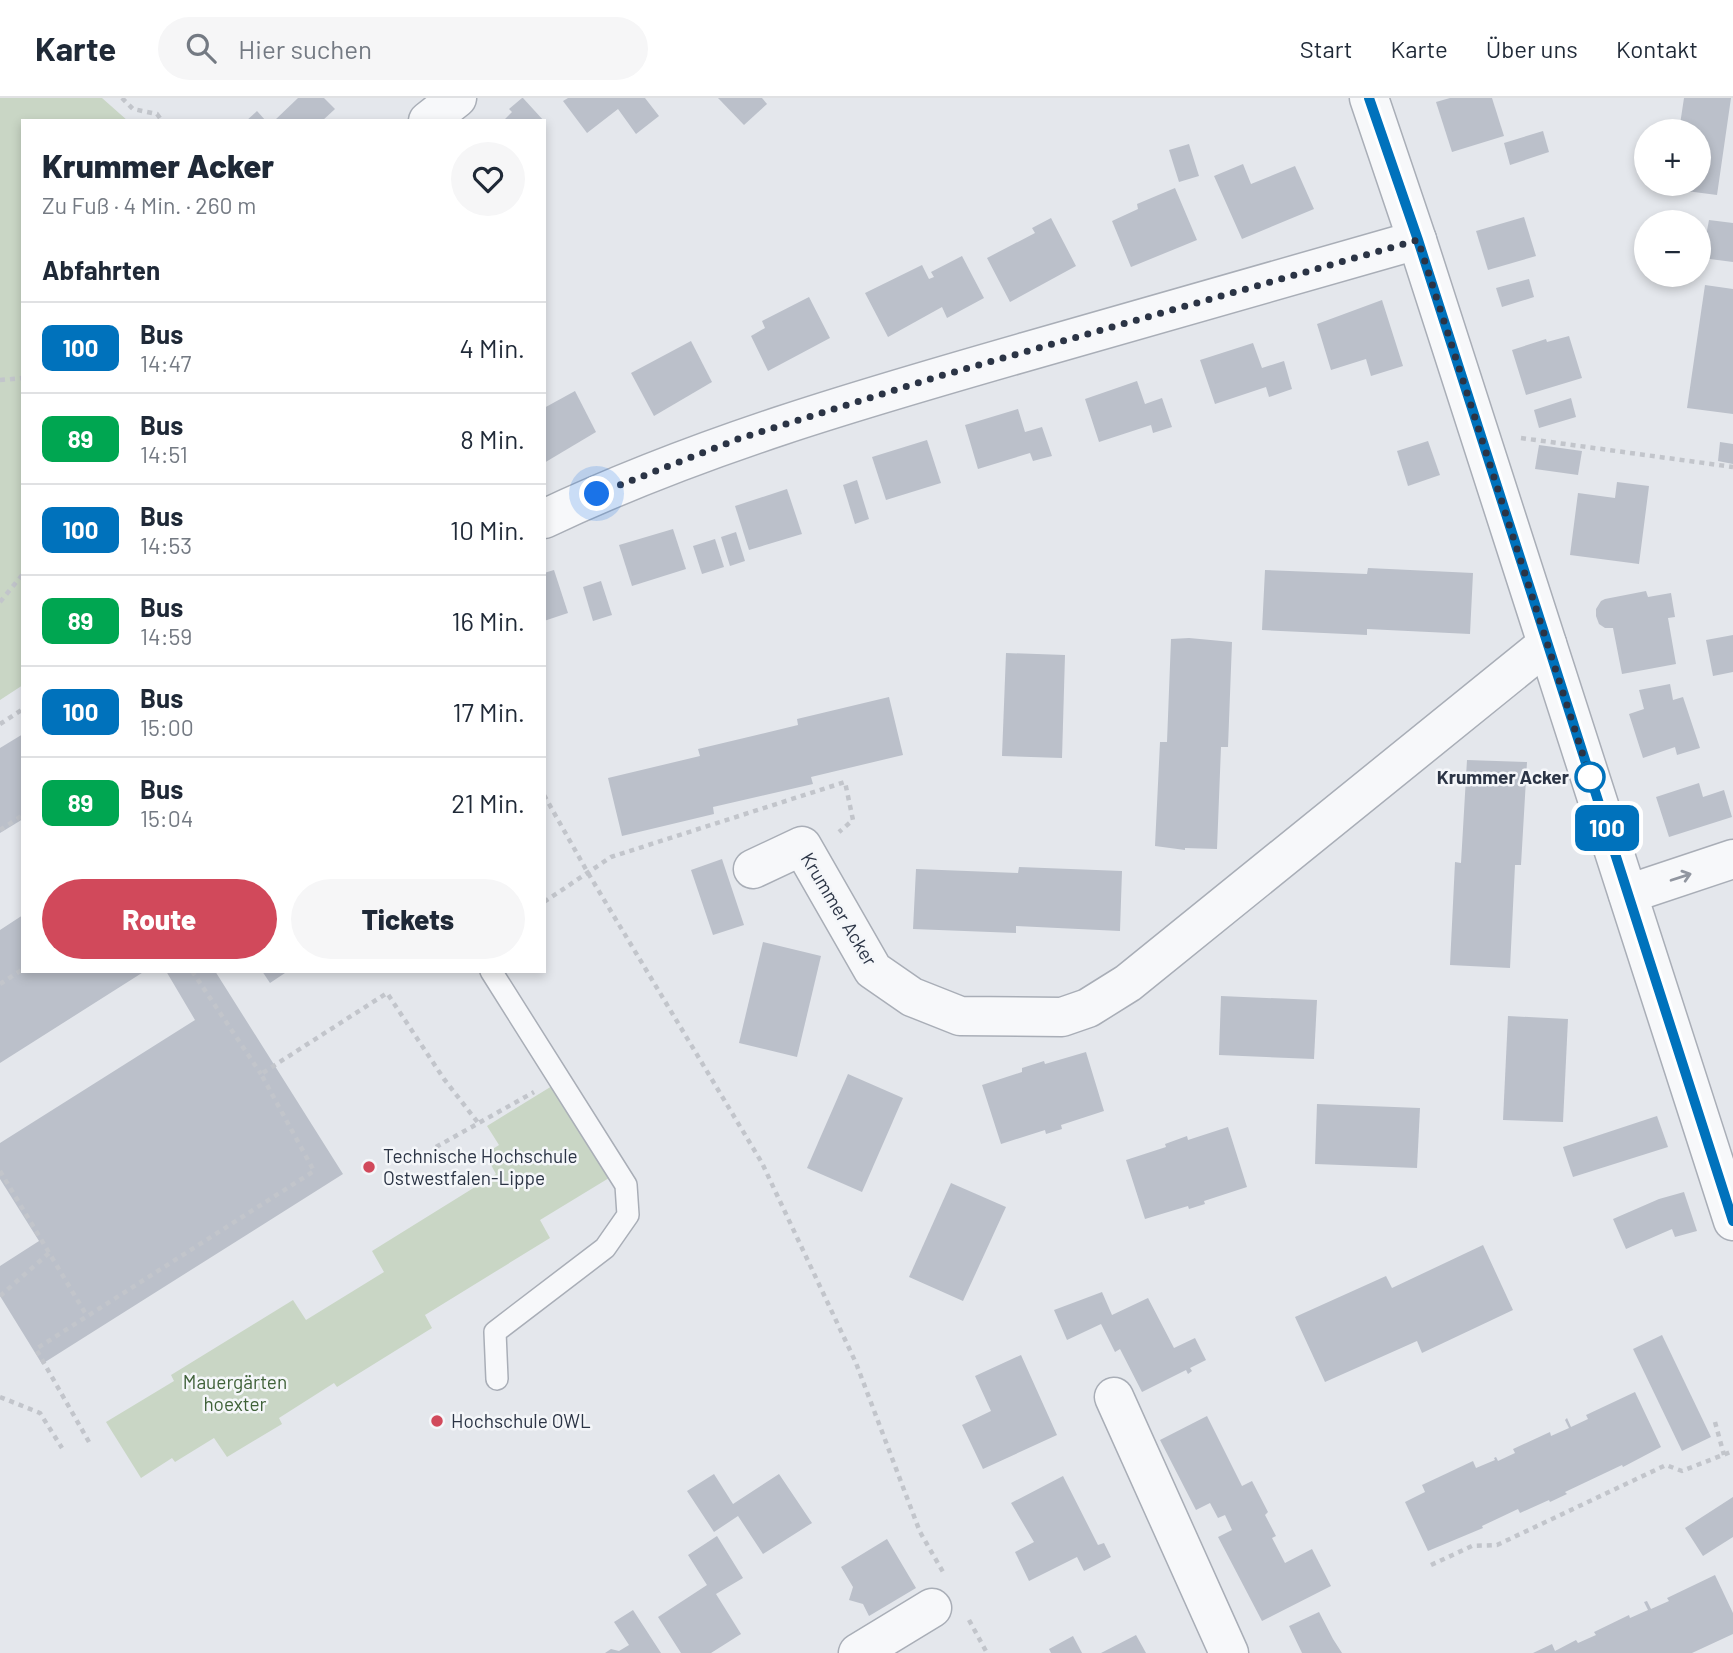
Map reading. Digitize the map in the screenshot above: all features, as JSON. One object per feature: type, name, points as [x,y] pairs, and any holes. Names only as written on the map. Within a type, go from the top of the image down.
[{"type":"street","points":[[431,119],[457,98]]},
{"type":"street","points":[[1369,98],[1418,240],[1733,1221]]},
{"type":"street","points":[[546,518],[597,494],[738,439],[940,376],[1418,240]]},
{"type":"street","name":"Krummer Acker","points":[[753,869],[802,846],[873,970],[912,997],[960,1016],[1062,1017],[1088,1008],[1128,983],[1546,644]]},
{"type":"street","points":[[1628,894],[1733,859]]},
{"type":"street","points":[[1114,1398],[1229,1653]]},
{"type":"street","points":[[858,1653],[949,1602]]},
{"type":"lane","points":[[492,973],[626,1185],[628,1215],[605,1248],[495,1332],[497,1380]]},
{"type":"path","points":[[122,98],[132,109],[157,114],[161,119]]},
{"type":"path","points":[[0,380],[21,378]]},
{"type":"path","points":[[1479,432],[1733,467]]},
{"type":"path","points":[[0,602],[21,576]]},
{"type":"path","points":[[0,724],[21,710]]},
{"type":"path","points":[[546,901],[611,857],[845,782],[853,820],[843,830]]},
{"type":"path","points":[[546,799],[762,1163],[856,1363],[949,1602],[987,1653]]},
{"type":"path","points":[[0,830],[21,816]]},
{"type":"path","points":[[0,984],[21,970]]},
{"type":"path","points":[[89,1442],[36,1349],[314,1171],[261,1074],[193,973]]},
{"type":"path","points":[[261,1074],[387,993],[444,1079],[479,1124]]},
{"type":"path","points":[[436,1147],[559,1077]]},
{"type":"path","points":[[0,1171],[87,1316]]},
{"type":"path","points":[[0,1296],[49,1253]]},
{"type":"path","points":[[0,1397],[40,1413],[62,1448]]},
{"type":"path","points":[[1715,1422],[1724,1455]]},
{"type":"path","points":[[1430,1565],[1472,1546],[1497,1545],[1666,1465],[1682,1471],[1733,1451]]},
{"type":"green space","points":[[0,98],[102,98],[126,119],[21,119],[21,686],[0,700]]},
{"type":"green space","name":"Mauergärten hoexter","points":[[552,1086],[609,1178],[540,1220],[550,1238],[425,1315],[432,1328],[337,1387],[334,1383],[279,1418],[282,1424],[227,1457],[214,1438],[175,1462],[172,1458],[141,1478],[106,1422],[174,1381],[171,1375],[293,1300],[306,1320],[384,1272],[372,1251],[496,1174],[485,1154],[499,1145],[487,1126]]},
{"type":"building","points":[[298,98],[324,98],[335,109],[324,119],[276,119]]},
{"type":"building","points":[[523,98],[542,119],[505,119],[512,112],[509,109]]},
{"type":"building","points":[[568,98],[645,98],[659,116],[636,134],[618,109],[587,133],[563,101]]},
{"type":"building","points":[[718,98],[762,98],[767,104],[744,125]]},
{"type":"building","points":[[1450,98],[1492,98],[1504,136],[1452,152],[1436,102]]},
{"type":"building","points":[[1684,98],[1731,98],[1717,195],[1711,194],[1711,119],[1681,119]]},
{"type":"building","points":[[257,111],[264,119],[248,119]]},
{"type":"building","points":[[1543,131],[1549,152],[1510,165],[1504,143]]},
{"type":"building","points":[[1189,144],[1199,176],[1179,182],[1169,150]]},
{"type":"building","points":[[1243,164],[1251,184],[1295,166],[1314,209],[1242,239],[1214,176]]},
{"type":"building","points":[[1175,188],[1197,240],[1131,267],[1112,221],[1138,209],[1137,204]]},
{"type":"building","points":[[1524,217],[1536,256],[1488,270],[1476,231]]},
{"type":"building","points":[[1051,218],[1076,266],[1010,302],[987,258],[1035,233],[1032,228]]},
{"type":"building","points":[[1711,220],[1733,223],[1733,262],[1711,259]]},
{"type":"building","points":[[962,256],[984,298],[947,318],[942,307],[888,337],[865,293],[922,265],[929,279],[934,277],[931,272]]},
{"type":"building","points":[[1529,279],[1534,297],[1502,307],[1496,288]]},
{"type":"building","points":[[1705,287],[1733,289],[1733,414],[1687,408]]},
{"type":"building","points":[[809,297],[830,338],[768,371],[751,336],[765,328],[762,321]]},
{"type":"building","points":[[1382,300],[1403,366],[1371,376],[1366,359],[1331,370],[1317,324]]},
{"type":"building","points":[[1569,336],[1582,378],[1526,395],[1512,350],[1546,339],[1547,342]]},
{"type":"building","points":[[691,341],[712,382],[654,416],[631,373]]},
{"type":"building","points":[[1253,343],[1262,368],[1284,361],[1292,389],[1269,397],[1266,387],[1215,404],[1200,360]]},
{"type":"building","points":[[1137,381],[1145,404],[1162,398],[1172,427],[1153,433],[1151,425],[1099,442],[1085,399]]},
{"type":"building","points":[[575,391],[596,432],[546,462],[546,407]]},
{"type":"building","points":[[1571,398],[1576,417],[1539,428],[1534,410]]},
{"type":"building","points":[[1018,409],[1025,432],[1042,427],[1052,456],[1033,461],[1030,453],[978,469],[965,425]]},
{"type":"building","points":[[927,440],[941,483],[886,500],[872,457]]},
{"type":"building","points":[[1428,441],[1440,475],[1408,486],[1397,451]]},
{"type":"building","points":[[1720,442],[1733,444],[1733,464],[1718,461]]},
{"type":"building","points":[[1539,445],[1582,451],[1578,475],[1535,469]]},
{"type":"building","points":[[857,480],[869,519],[855,524],[843,485]]},
{"type":"building","points":[[1617,482],[1649,486],[1639,564],[1570,555],[1578,493],[1615,498]]},
{"type":"building","points":[[787,489],[802,534],[749,550],[735,506]]},
{"type":"building","points":[[673,529],[686,569],[632,586],[619,545]]},
{"type":"building","points":[[736,532],[745,561],[730,566],[721,537]]},
{"type":"building","points":[[715,539],[724,567],[702,574],[693,546]]},
{"type":"building","points":[[1368,568],[1473,573],[1470,634],[1367,629],[1367,635],[1262,630],[1265,570],[1367,574]]},
{"type":"building","points":[[554,570],[568,613],[546,620],[546,572]]},
{"type":"building","points":[[601,581],[612,615],[593,621],[583,587]]},
{"type":"building","points":[[1646,591],[1648,597],[1671,593],[1675,617],[1668,618],[1676,664],[1622,674],[1613,628],[1605,628],[1599,624],[1596,609],[1605,599]]},
{"type":"building","points":[[1733,635],[1733,672],[1713,676],[1706,640]]},
{"type":"building","points":[[1171,639],[1232,642],[1228,747],[1221,747],[1217,849],[1185,850],[1155,846],[1160,742],[1167,742]]},
{"type":"building","points":[[1006,653],[1065,655],[1062,758],[1002,756]]},
{"type":"building","points":[[1670,684],[1673,700],[1683,697],[1700,748],[1677,755],[1675,747],[1643,758],[1629,714],[1644,709],[1639,690]]},
{"type":"building","points":[[889,697],[903,755],[811,777],[813,784],[713,807],[714,814],[622,836],[608,778],[700,756],[698,749],[798,725],[797,719]]},
{"type":"building","points":[[21,735],[21,820],[0,833],[0,748]]},
{"type":"building","points":[[1467,760],[1527,762],[1521,865],[1515,865],[1510,968],[1450,965],[1455,862],[1461,863]]},
{"type":"building","points":[[1699,783],[1703,797],[1724,790],[1732,817],[1669,837],[1656,797]]},
{"type":"building","points":[[722,859],[744,925],[713,935],[691,870]]},
{"type":"building","points":[[1019,867],[1122,871],[1120,931],[1016,926],[1016,933],[913,929],[916,869],[1018,873]]},
{"type":"building","points":[[21,916],[21,973],[142,973],[0,1063],[0,930]]},
{"type":"building","points":[[763,942],[821,956],[797,1057],[739,1043]]},
{"type":"building","points":[[167,973],[216,973],[343,1174],[42,1364],[0,1296],[0,1266],[39,1241],[0,1179],[0,1143],[195,1020]]},
{"type":"building","points":[[263,973],[285,973],[270,983]]},
{"type":"building","points":[[1221,996],[1317,1000],[1314,1059],[1219,1055]]},
{"type":"building","points":[[1508,1016],[1568,1019],[1563,1122],[1503,1120]]},
{"type":"building","points":[[1086,1052],[1104,1111],[1061,1125],[1062,1129],[1046,1134],[1045,1130],[1001,1144],[982,1085],[1022,1072],[1022,1068],[1044,1061],[1045,1064]]},
{"type":"building","points":[[848,1074],[903,1098],[862,1192],[807,1168]]},
{"type":"building","points":[[1317,1104],[1420,1108],[1417,1168],[1315,1164]]},
{"type":"building","points":[[1657,1116],[1668,1147],[1573,1177],[1563,1147]]},
{"type":"building","points":[[1228,1127],[1247,1187],[1204,1201],[1205,1204],[1189,1209],[1188,1206],[1145,1219],[1126,1160],[1166,1147],[1165,1144],[1187,1136],[1188,1140]]},
{"type":"building","points":[[951,1183],[1006,1207],[963,1301],[909,1277]]},
{"type":"building","points":[[1684,1192],[1697,1231],[1675,1237],[1672,1229],[1626,1249],[1613,1219],[1659,1199]]},
{"type":"building","points":[[1483,1245],[1513,1310],[1422,1353],[1417,1341],[1325,1382],[1295,1317],[1386,1276],[1392,1288]]},
{"type":"building","points":[[1102,1292],[1112,1315],[1148,1298],[1174,1348],[1195,1338],[1206,1360],[1190,1368],[1192,1371],[1188,1374],[1186,1370],[1142,1392],[1120,1349],[1115,1352],[1101,1324],[1067,1340],[1054,1310]]},
{"type":"building","points":[[1662,1335],[1711,1437],[1682,1451],[1633,1349]]},
{"type":"building","points":[[1021,1355],[1057,1435],[983,1469],[962,1425],[991,1411],[975,1376]]},
{"type":"building","points":[[1635,1392],[1661,1447],[1565,1492],[1567,1494],[1550,1502],[1549,1500],[1520,1513],[1518,1509],[1482,1526],[1483,1528],[1428,1551],[1405,1502],[1425,1492],[1422,1485],[1473,1461],[1476,1468],[1495,1460],[1496,1457],[1498,1461],[1515,1453],[1513,1449],[1550,1432],[1551,1436],[1569,1428],[1565,1420],[1567,1418],[1571,1427],[1588,1419],[1586,1415]]},
{"type":"building","points":[[1207,1416],[1242,1486],[1252,1481],[1268,1512],[1265,1515],[1276,1536],[1272,1538],[1285,1563],[1312,1549],[1331,1586],[1262,1621],[1218,1537],[1232,1530],[1225,1515],[1218,1518],[1210,1503],[1196,1510],[1160,1440]]},
{"type":"building","points":[[714,1474],[733,1504],[779,1474],[812,1523],[763,1554],[738,1516],[714,1532],[687,1491]]},
{"type":"building","points":[[1063,1476],[1098,1545],[1104,1543],[1111,1557],[1084,1571],[1077,1557],[1029,1581],[1015,1552],[1034,1542],[1011,1503]]},
{"type":"building","points":[[1733,1497],[1733,1537],[1703,1556],[1685,1528]]},
{"type":"building","points":[[717,1536],[743,1578],[716,1594],[741,1634],[711,1653],[681,1653],[658,1617],[707,1585],[688,1555]]},
{"type":"building","points":[[887,1539],[916,1588],[869,1616],[863,1604],[849,1600],[853,1587],[841,1567]]},
{"type":"building","points":[[1715,1575],[1733,1613],[1733,1634],[1692,1653],[1533,1653],[1552,1644],[1555,1651],[1576,1640],[1578,1643],[1629,1615],[1630,1618],[1648,1610],[1644,1602],[1647,1601],[1651,1609],[1669,1601],[1667,1598]]},
{"type":"building","points":[[633,1610],[661,1653],[605,1653],[611,1649],[619,1651],[629,1645],[614,1622]]},
{"type":"building","points":[[1319,1612],[1342,1653],[1302,1653],[1289,1626]]},
{"type":"building","points":[[1136,1635],[1146,1653],[1101,1653]]},
{"type":"building","points":[[1073,1636],[1082,1653],[1051,1653],[1049,1649]]},
{"type":"bus line","name":"100","points":[[1369,98],[1418,240],[1733,1221]]},
{"type":"place","name":"Krummer Acker","points":[[1590,777]]},
{"type":"place","name":"Technische Hochschule Ostwestfalen-Lippe","points":[[369,1167]]},
{"type":"place","name":"Hochschule OWL","points":[[437,1421]]},
{"type":"route","points":[[597,494],[738,439],[940,376],[1418,240],[1590,777]]}]
